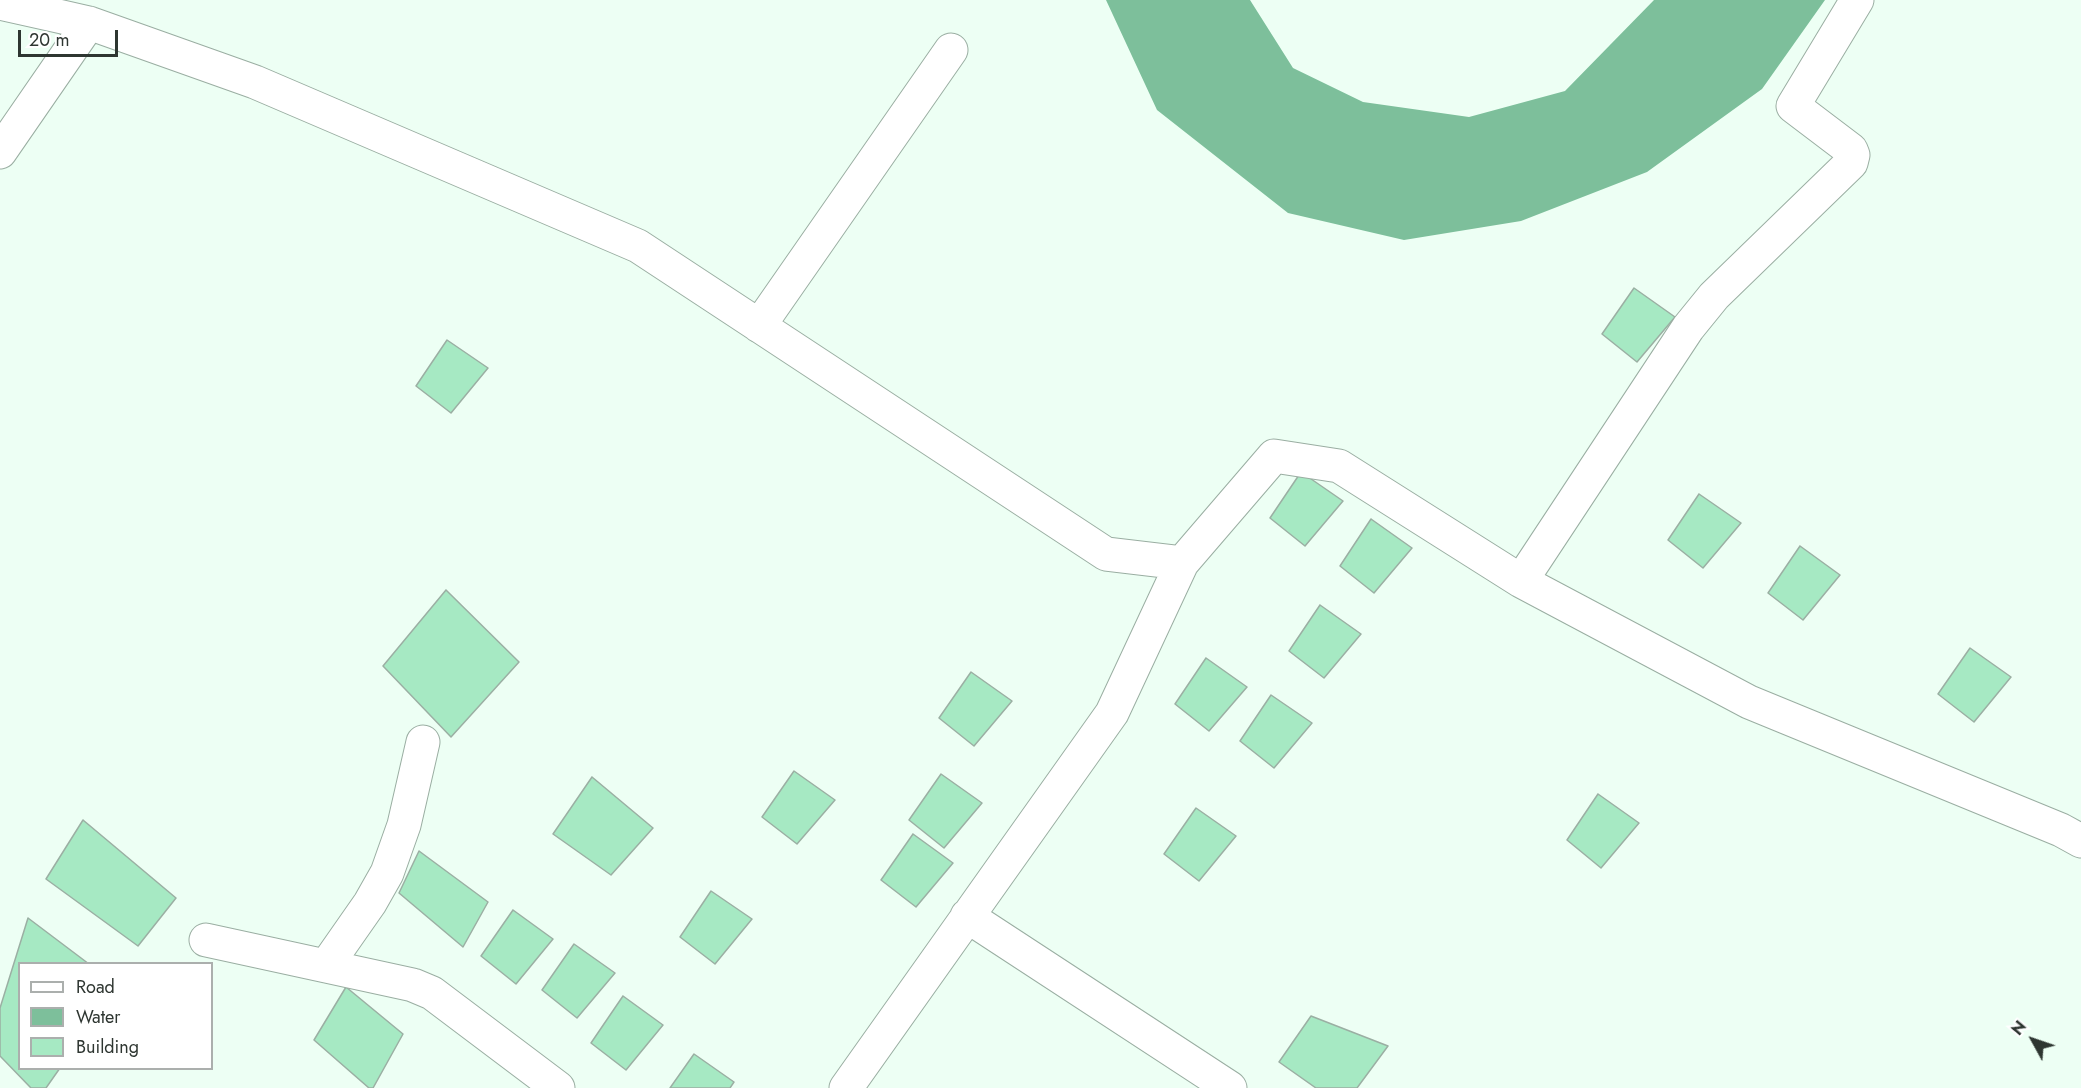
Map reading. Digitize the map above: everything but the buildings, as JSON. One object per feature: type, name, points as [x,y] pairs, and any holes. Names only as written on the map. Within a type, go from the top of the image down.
[{"type":"street","points":[[1521,581],[1688,328],[1714,296],[1851,163],[1853,155],[1851,150],[1793,106],[1857,0]]},
{"type":"street","points":[[0,3],[89,23],[255,82],[638,246],[1106,554],[1182,563]]},
{"type":"street","points":[[0,152],[89,23]]},
{"type":"street","points":[[759,326],[951,50]]},
{"type":"street","points":[[846,1088],[1112,713],[1182,563],[1274,456],[1339,466],[1521,581],[1749,702],[2061,830],[2081,841]]},
{"type":"street","points":[[327,966],[370,903],[387,873],[404,825],[423,742]]},
{"type":"street","points":[[967,916],[1230,1088]]},
{"type":"street","points":[[206,940],[413,985],[432,993],[558,1088]]},
{"type":"water","points":[[1106,0],[1250,0],[1293,68],[1363,102],[1469,117],[1565,91],[1654,0],[1825,0],[1762,89],[1647,172],[1521,221],[1404,240],[1288,213],[1157,110]]}]
